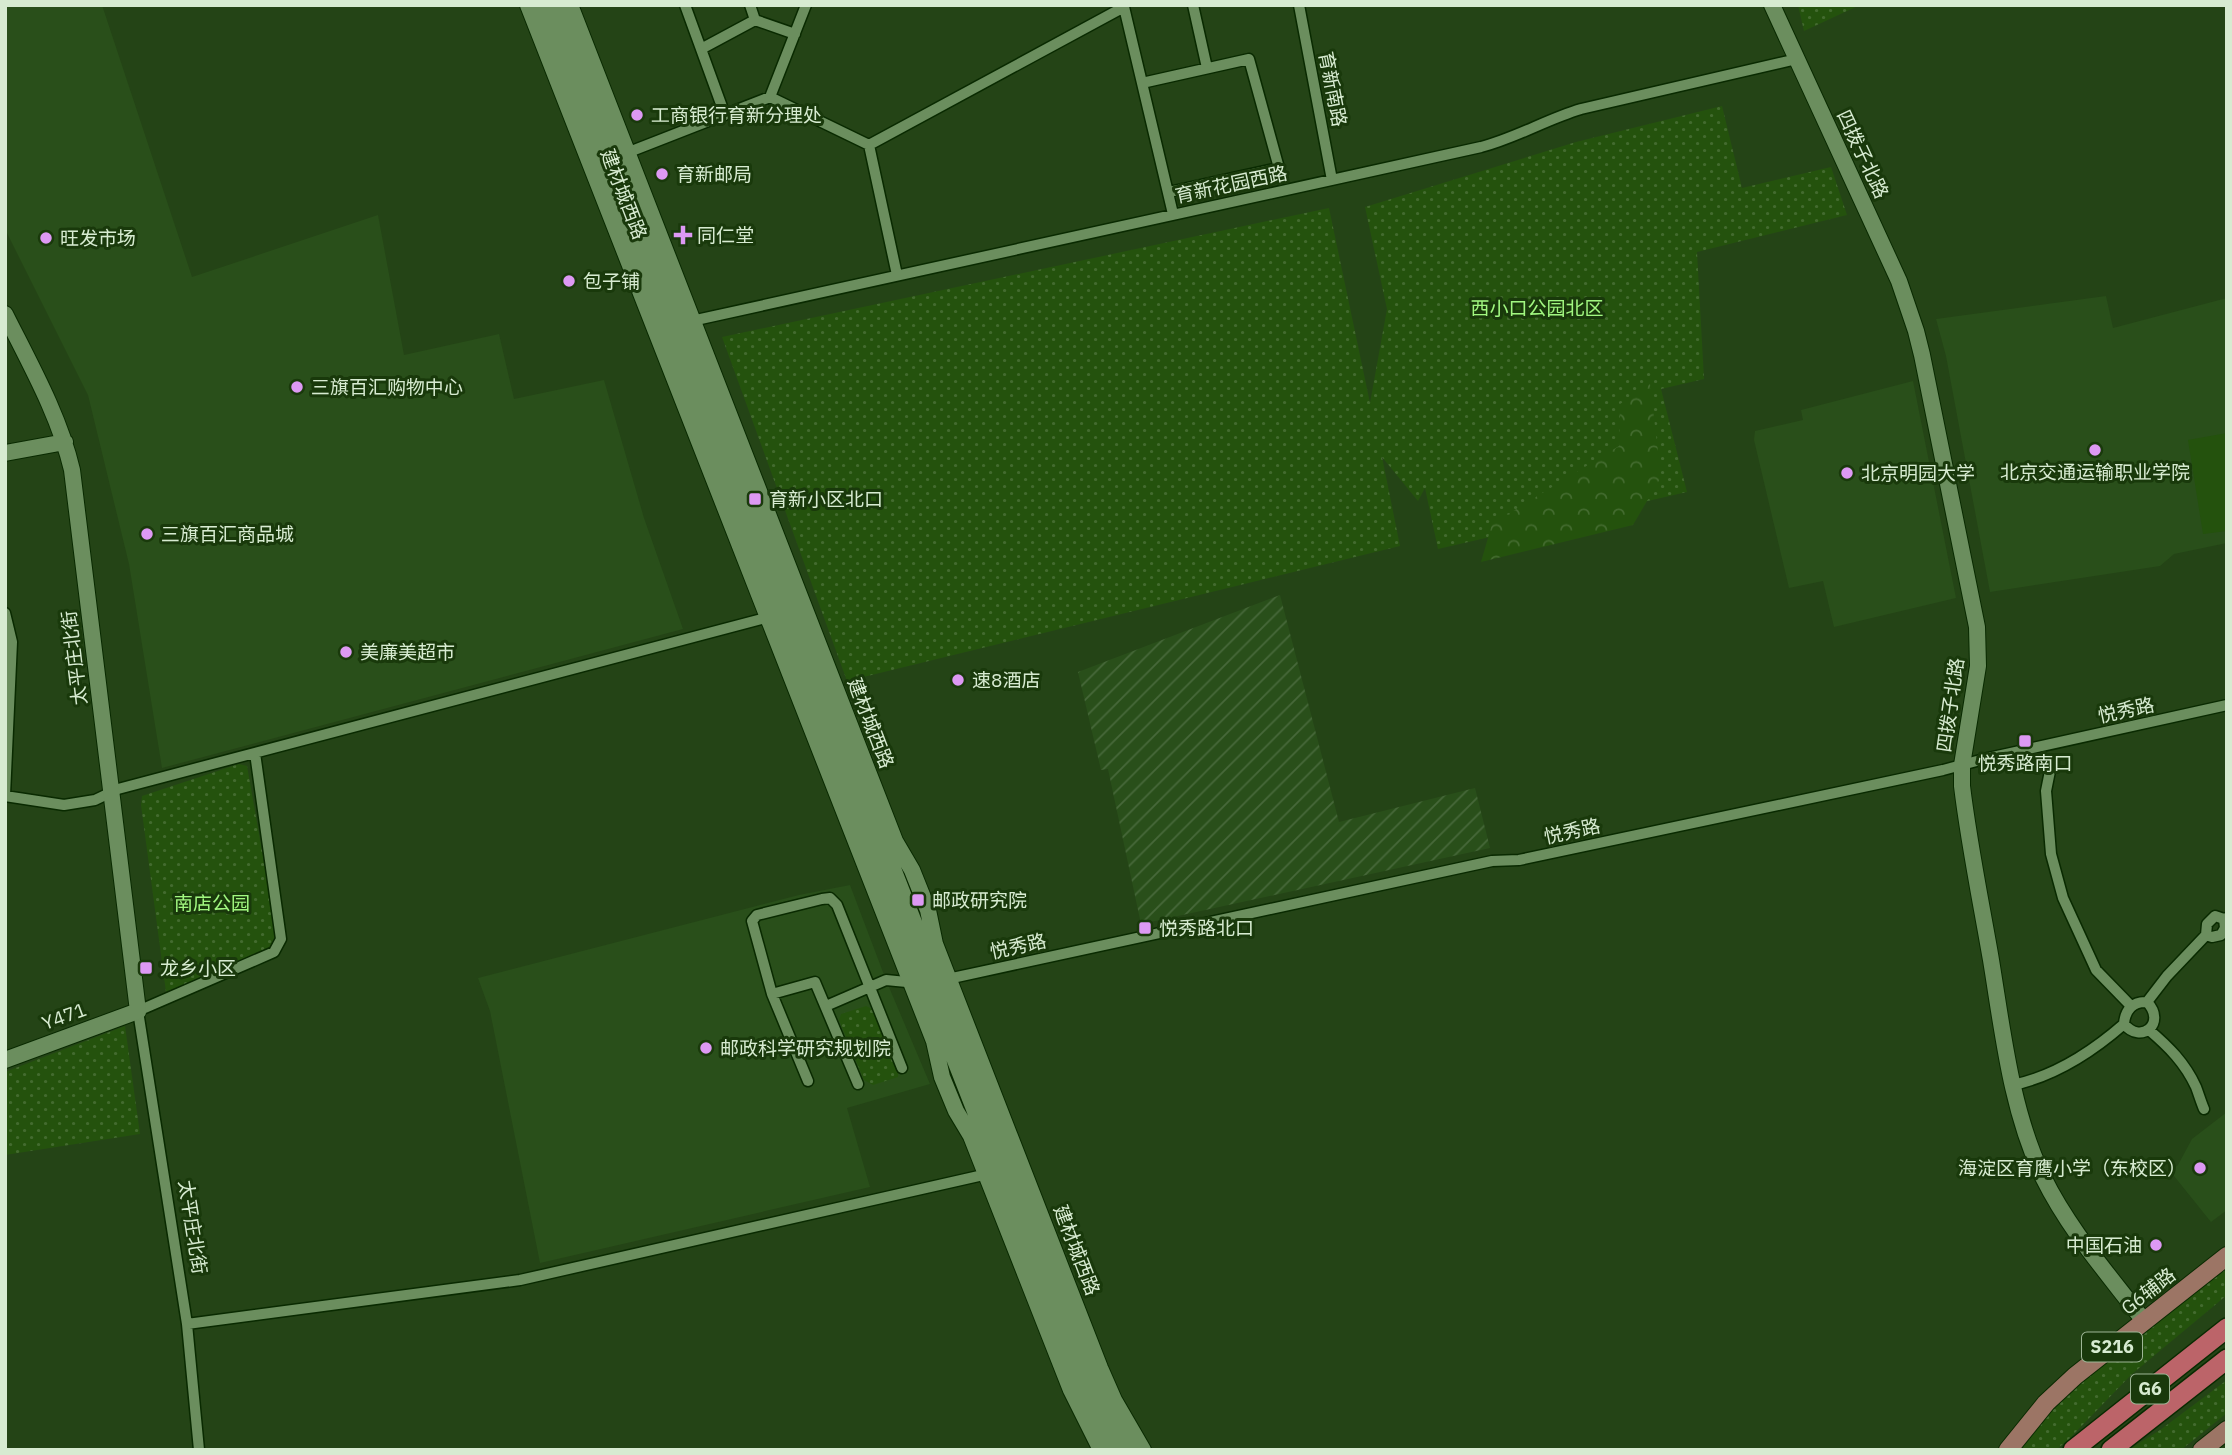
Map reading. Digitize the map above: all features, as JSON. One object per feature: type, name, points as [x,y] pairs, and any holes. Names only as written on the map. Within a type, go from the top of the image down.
[{"type":"highway","name":"G6","points":[[2073,1450],[2227,1328]]},
{"type":"highway","name":"G6","points":[[2111,1450],[2227,1359]]},
{"type":"main road","name":"G6辅路","points":[[2008,1450],[2060,1389],[2227,1256]]},
{"type":"main road","points":[[2202,1450],[2227,1430]]},
{"type":"street","name":"建材城西路","points":[[528,5],[1094,1384],[1128,1450]]},
{"type":"street","name":"建材城西路","points":[[541,5],[836,690],[895,841],[912,870],[928,910],[935,944],[930,981],[1104,1376],[1123,1417],[1143,1450]]},
{"type":"street","name":"建材城西路","points":[[556,5],[621,155]]},
{"type":"street","name":"建材城西路","points":[[570,5],[780,614],[844,744],[930,981],[992,1173],[1071,1391],[1101,1450]]},
{"type":"street","points":[[685,5],[725,115]]},
{"type":"street","points":[[750,5],[755,20]]},
{"type":"street","points":[[771,97],[806,5]]},
{"type":"street","points":[[1194,5],[1207,68]]},
{"type":"street","name":"育新南路","points":[[1299,5],[1332,180]]},
{"type":"street","name":"四拨子北路","points":[[1772,5],[1899,281],[1922,355],[1977,627],[1977,677],[1962,765],[1963,793],[2013,1085],[2028,1140],[2042,1175],[2058,1204],[2144,1321]]},
{"type":"street","points":[[869,145],[1125,6],[1173,214]]},
{"type":"street","points":[[701,49],[755,20],[795,34]]},
{"type":"street","points":[[1142,83],[1249,58],[1279,168],[1169,192]]},
{"type":"street","name":"育新花园西路","points":[[680,325],[1498,142],[1581,109],[1797,59]]},
{"type":"street","points":[[621,155],[771,97],[869,145]]},
{"type":"street","points":[[869,145],[897,275]]},
{"type":"street","name":"太平庄北街","points":[[5,314],[48,401],[75,487],[133,1013],[187,1324],[199,1450]]},
{"type":"street","name":"太平庄北街","points":[[5,336],[59,443]]},
{"type":"street","points":[[5,453],[59,443]]},
{"type":"street","points":[[5,613],[12,642],[5,796],[64,805],[780,614]]},
{"type":"street","points":[[836,690],[844,744]]},
{"type":"street","name":"悦秀路","points":[[826,1006],[886,980],[930,981],[1492,861],[1518,860],[2227,705]]},
{"type":"street","points":[[133,1013],[274,952],[281,939],[255,753]]},
{"type":"street","points":[[2050,771],[2046,791],[2051,854],[2063,898],[2096,970],[2131,1006]]},
{"type":"street","points":[[808,1081],[772,994],[752,921],[757,915],[830,898],[837,905],[902,1069]]},
{"type":"street","points":[[2147,1002],[2167,976],[2206,935],[2207,924],[2216,916],[2225,918],[2224,938],[2206,935]]},
{"type":"street","points":[[772,994],[815,982],[858,1084]]},
{"type":"street","points":[[2013,1085],[2033,1081],[2059,1069],[2106,1040],[2124,1024],[2125,1015],[2131,1006],[2140,1001],[2147,1002],[2152,1007],[2154,1024],[2149,1030],[2140,1033],[2130,1031],[2124,1024]]},
{"type":"street","name":"Y471","points":[[5,1060],[133,1013]]},
{"type":"street","points":[[2149,1030],[2180,1059],[2204,1109]]},
{"type":"street","name":"建材城西路","points":[[992,1173],[1087,1396],[1115,1450]]},
{"type":"street","points":[[187,1324],[520,1280],[992,1173]]},
{"type":"shaded area","name":"三旗百汇购物中心","points":[[5,5],[102,5],[192,277],[378,215],[404,355],[499,334],[514,399],[604,380],[644,518],[683,629],[162,768],[129,564],[88,395],[5,229]]},
{"type":"shaded area","name":"北京交通运输职业学院","points":[[2106,296],[2113,328],[2227,298],[2227,543],[2174,554],[2160,566],[1990,592],[1946,356],[1936,319]]},
{"type":"shaded area","name":"北京明园大学","points":[[1913,381],[1956,598],[1834,627],[1823,581],[1789,588],[1754,440],[1755,431],[1803,420],[1801,410]]},
{"type":"shaded area","points":[[1280,595],[1339,822],[1475,788],[1490,848],[1141,924],[1108,769],[1101,770],[1078,672]]},
{"type":"shaded area","name":"邮政科学研究规划院","points":[[850,885],[930,1084],[847,1108],[870,1187],[540,1263],[490,1011],[478,978],[799,895]]},
{"type":"shaded area","name":"海淀区育鹰小学（东校区）","points":[[2227,1112],[2227,1210],[2211,1222],[2170,1171],[2178,1165],[2192,1139]]},
{"type":"green space","points":[[1798,5],[1860,5],[1804,31]]},
{"type":"green space","name":"西小口公园北区","points":[[1722,106],[1742,188],[1831,167],[1847,215],[1697,252],[1704,379],[1661,389],[1687,492],[1438,549],[1425,488],[1418,501],[1382,457],[1400,546],[847,681],[722,337],[1329,208],[1370,403],[1387,309],[1365,207],[1576,142]]},
{"type":"green space","points":[[1650,384],[1661,477],[1633,525],[1481,562],[1492,524],[1619,446],[1620,404]]},
{"type":"green space","points":[[2227,433],[2227,531],[2203,534],[2188,440]]},
{"type":"green space","name":"南店公园","points":[[239,764],[247,766],[277,936],[272,949],[166,992],[142,796]]},
{"type":"green space","points":[[866,1006],[872,1009],[898,1071],[898,1077],[873,1085],[864,1080],[839,1020],[841,1014]]},
{"type":"green space","points":[[125,1026],[140,1134],[5,1155],[5,1072]]},
{"type":"green space","points":[[2227,1262],[2227,1295],[2132,1374],[2069,1439],[2056,1450],[2015,1450],[2055,1402]]},
{"type":"green space","points":[[2227,1380],[2227,1413],[2181,1450],[2128,1450],[2160,1430]]},
{"type":"place","name":"工商银行育新分理处","points":[[637,115]]},
{"type":"place","name":"育新邮局","points":[[662,174]]},
{"type":"place","name":"同仁堂","points":[[683,235]]},
{"type":"place","name":"旺发市场","points":[[46,238]]},
{"type":"place","name":"包子铺","points":[[569,281]]},
{"type":"place","name":"三旗百汇购物中心","points":[[297,387]]},
{"type":"place","name":"北京交通运输职业学院","points":[[2095,450]]},
{"type":"place","name":"北京明园大学","points":[[1847,473]]},
{"type":"place","name":"育新小区北口","points":[[755,499]]},
{"type":"place","name":"三旗百汇商品城","points":[[147,534]]},
{"type":"place","name":"美廉美超市","points":[[346,652]]},
{"type":"place","name":"速8酒店","points":[[958,680]]},
{"type":"place","name":"悦秀路南口","points":[[2025,741]]},
{"type":"place","name":"邮政研究院","points":[[918,900]]},
{"type":"place","name":"悦秀路北口","points":[[1145,928]]},
{"type":"place","name":"龙乡小区","points":[[146,968]]},
{"type":"place","name":"邮政科学研究规划院","points":[[706,1048]]},
{"type":"place","name":"海淀区育鹰小学（东校区）","points":[[2200,1168]]},
{"type":"place","name":"中国石油","points":[[2156,1245]]}]
